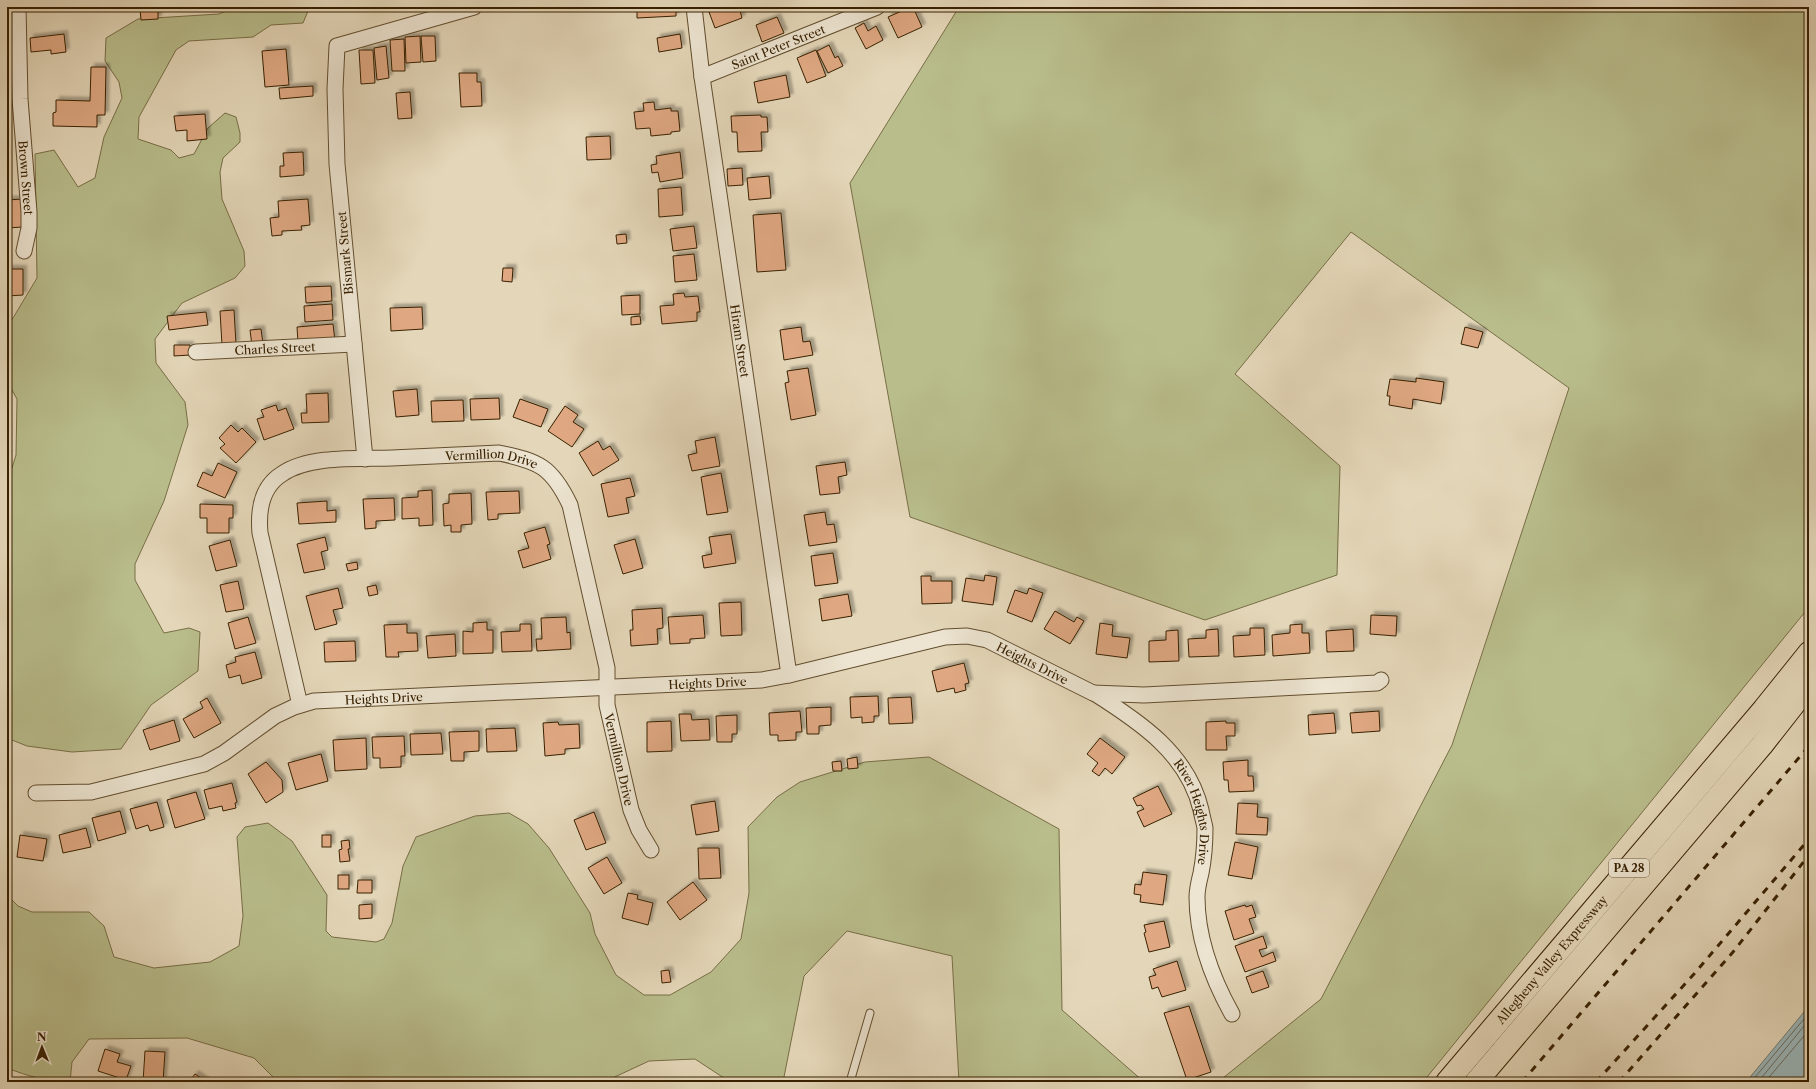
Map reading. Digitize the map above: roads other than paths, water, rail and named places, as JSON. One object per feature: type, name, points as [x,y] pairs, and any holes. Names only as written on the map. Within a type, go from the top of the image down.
[{"type":"highway","name":"Allegheny Valley Expressway","points":[[1447,1082],[1695,791],[1809,653]]},
{"type":"highway","name":"Allegheny Valley Expressway","points":[[1476,1082],[1762,745],[1809,685]]},
{"type":"street","name":"Brown Street","points":[[18,7],[20,99],[29,212],[29,228],[24,251]]},
{"type":"street","name":"Bismark Street","points":[[364,459],[337,164],[335,89],[337,46],[474,7]]},
{"type":"street","name":"Hiram Street","points":[[694,7],[702,77],[789,675]]},
{"type":"street","name":"Saint Peter Street","points":[[702,77],[877,7]]},
{"type":"street","name":"Charles Street","points":[[196,352],[354,344]]},
{"type":"street","name":"Vermillion Drive","points":[[300,705],[260,533],[258,517],[262,499],[269,486],[281,474],[296,466],[327,461],[499,453],[518,457],[539,465],[552,475],[561,486],[570,505],[607,668],[607,705],[631,810],[639,830],[651,850]]},
{"type":"street","name":"Heights Drive","points":[[36,793],[92,792],[204,764],[224,753],[275,716],[300,705],[314,701],[607,686],[762,680],[789,675],[945,637],[967,636],[987,640],[1093,693],[1144,695],[1377,683],[1381,680]]},
{"type":"street","name":"River Heights Drive","points":[[1093,693],[1127,714],[1150,732],[1171,752],[1186,772],[1198,796],[1205,826],[1204,853],[1197,895],[1198,918],[1206,956],[1219,989],[1232,1014]]},
{"type":"lane","points":[[850,1082],[870,1013]]},
{"type":"water","points":[[1809,1006],[1809,1082],[1746,1082]]},
{"type":"railway","points":[[1522,1082],[1809,746]]},
{"type":"railway","points":[[1596,1082],[1694,974],[1809,839]]},
{"type":"railway","points":[[1619,1082],[1733,952],[1809,855]]}]
